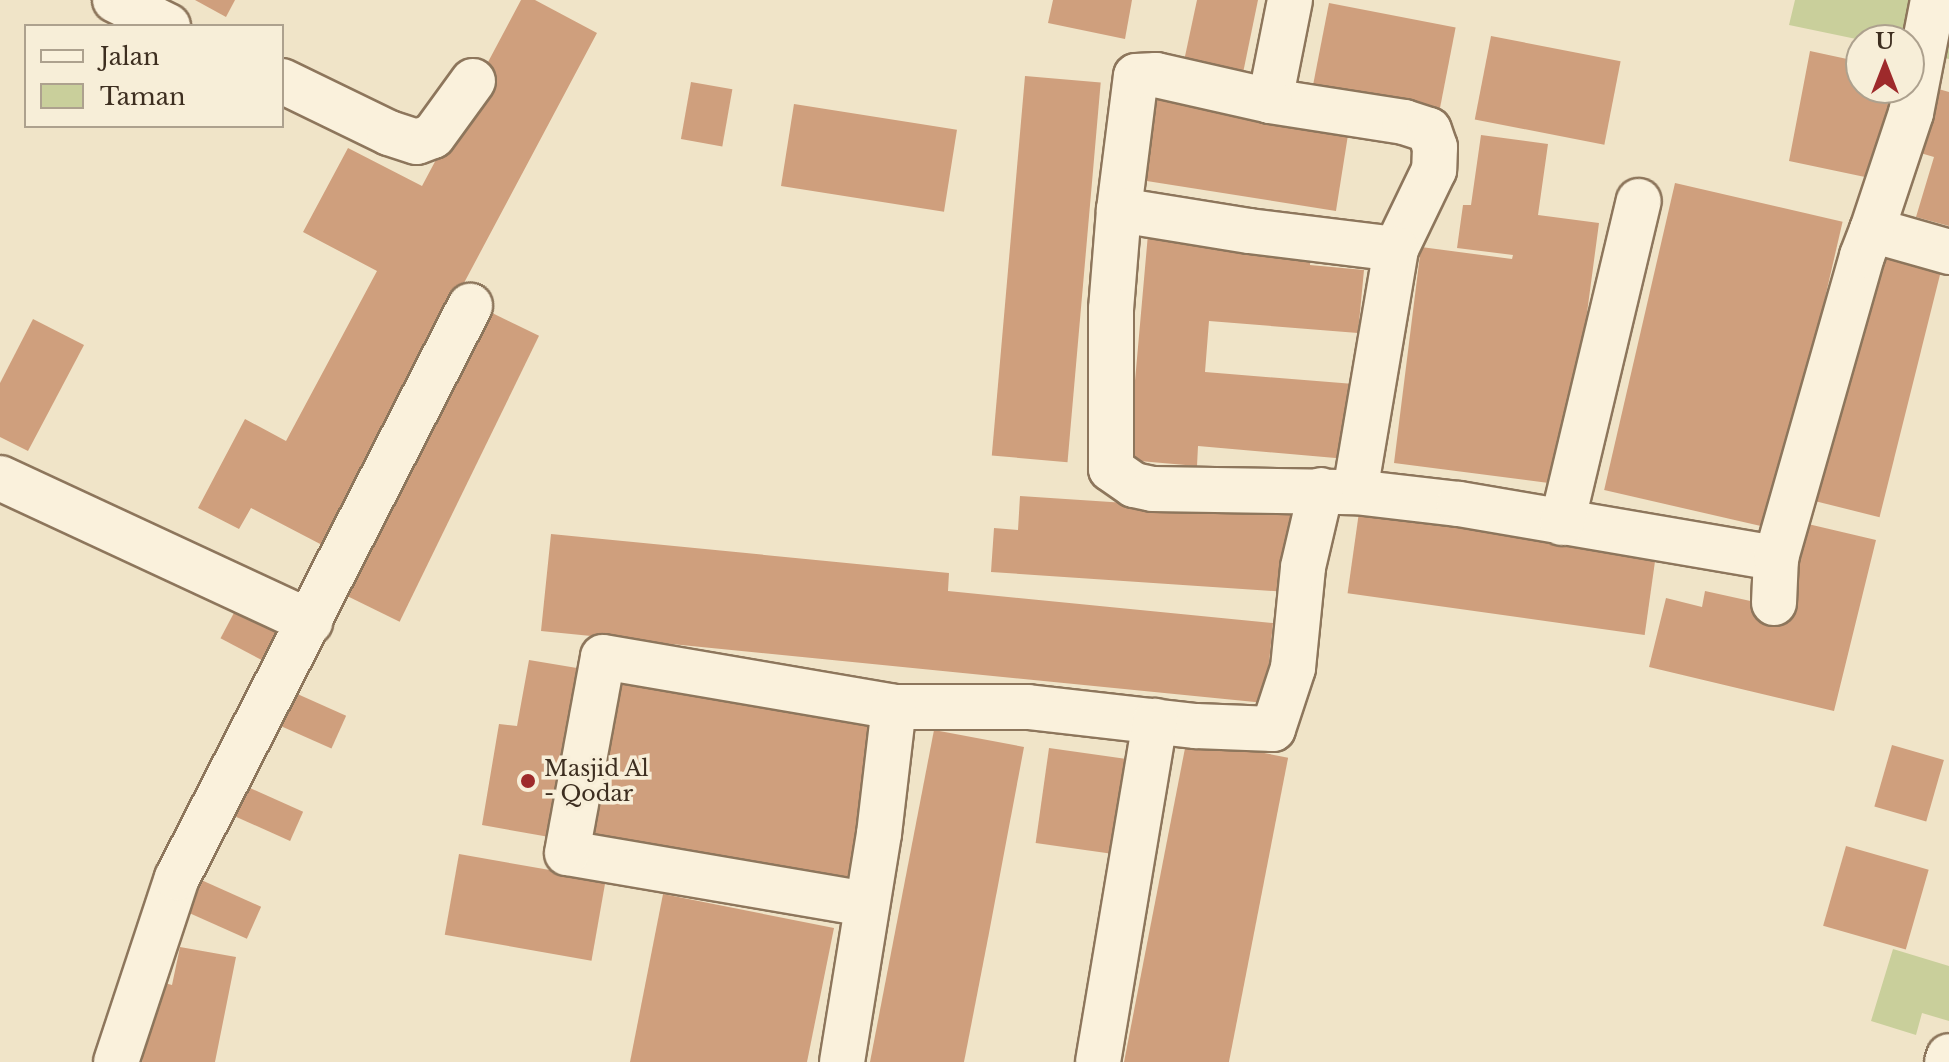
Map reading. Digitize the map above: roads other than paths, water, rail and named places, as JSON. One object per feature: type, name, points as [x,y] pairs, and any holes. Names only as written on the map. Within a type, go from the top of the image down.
[{"type":"street","points":[[115,0],[164,24]]},
{"type":"street","points":[[1270,101],[1290,0]]},
{"type":"street","points":[[1774,603],[1776,558],[1872,230],[1911,113],[1933,0]]},
{"type":"street","points":[[866,904],[567,853],[603,657],[894,707],[1028,707],[1155,721],[1273,729],[1293,668],[1303,567],[1338,491],[1396,249],[1434,170],[1435,147],[1429,130],[1404,122],[1270,101],[1156,75],[1136,76],[1119,210],[1111,309],[1111,469],[1134,485],[1153,489],[1338,491],[1459,504],[1776,558]]},
{"type":"street","points":[[284,82],[389,133],[417,142],[433,136],[473,81]]},
{"type":"street","points":[[1562,523],[1639,201]]},
{"type":"street","points":[[1119,210],[1249,231],[1396,249]]},
{"type":"street","points":[[1872,230],[1949,252]]},
{"type":"street","points":[[116,1062],[177,878],[310,622],[385,466],[470,306]]},
{"type":"street","points":[[0,478],[310,622]]},
{"type":"street","points":[[842,1062],[879,834],[894,707]]},
{"type":"street","points":[[1098,1062],[1155,721]]},
{"type":"street","points":[[1947,1062],[1949,1056]]},
{"type":"place","name":"Masjid Al - Qodar","points":[[528,781]]}]
